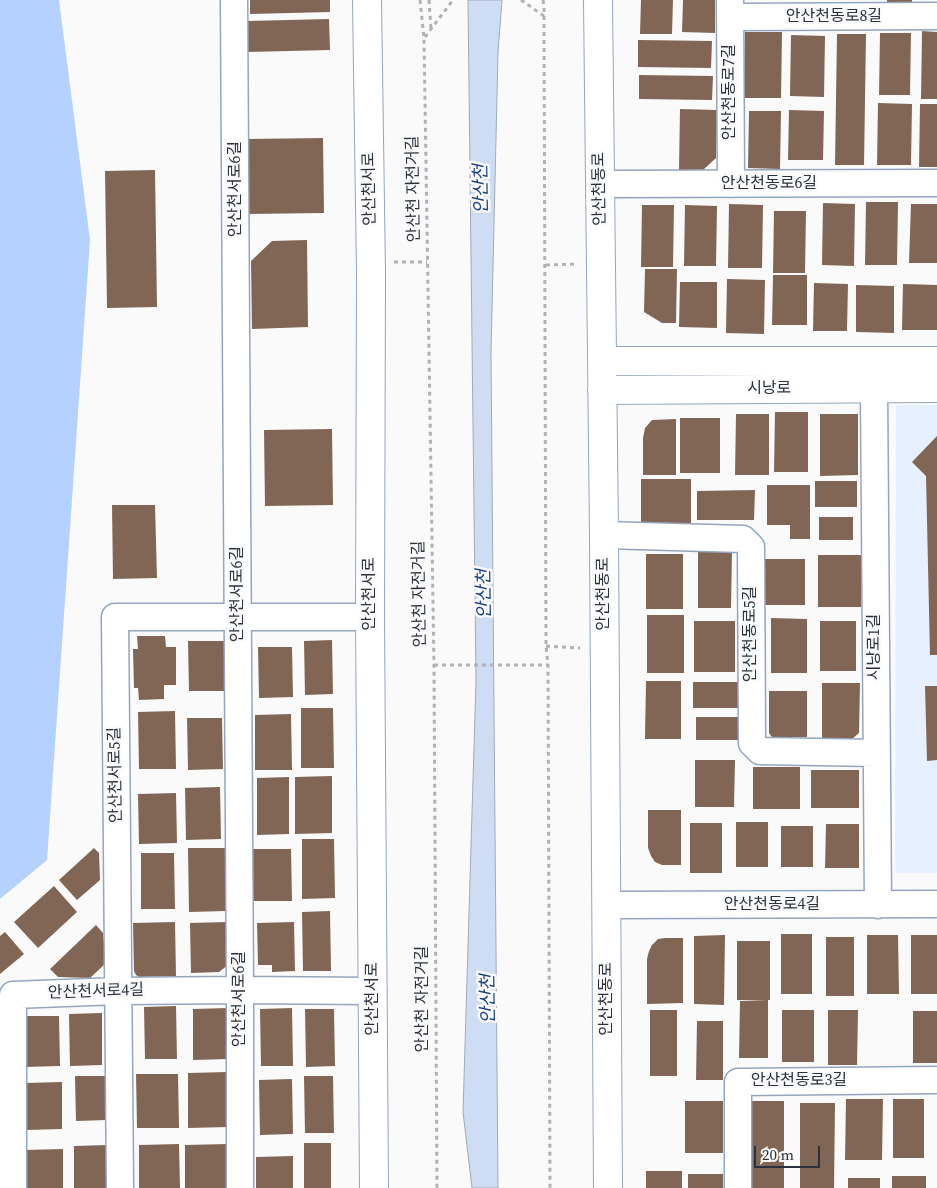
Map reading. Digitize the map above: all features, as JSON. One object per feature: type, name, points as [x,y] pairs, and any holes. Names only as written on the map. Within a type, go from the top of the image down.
[{"type":"street","name":"안산천서로6길","points":[[234,0],[240,1188]]},
{"type":"street","name":"안산천서로","points":[[367,0],[371,263],[370,617],[374,1188]]},
{"type":"street","name":"안산천동로","points":[[598,0],[608,1188]]},
{"type":"street","name":"안산천동로8길","points":[[730,9],[937,16]]},
{"type":"street","name":"안산천동로7길","points":[[730,9],[731,184]]},
{"type":"street","name":"안산천동로6길","points":[[600,184],[937,183]]},
{"type":"street","name":"시낭로","points":[[602,361],[937,361]]},
{"type":"street","name":"시낭로","points":[[602,390],[937,388]]},
{"type":"street","name":"시낭로1길","points":[[874,389],[878,905]]},
{"type":"street","name":"안산천동로5길","points":[[604,536],[743,539],[751,547],[752,743],[760,751],[876,752]]},
{"type":"street","name":"안산천서로5길","points":[[120,1188],[115,618],[370,617]]},
{"type":"street","name":"안산천동로4길","points":[[607,905],[937,904]]},
{"type":"street","name":"안산천서로4길","points":[[12,1188],[13,995],[118,991],[373,991]]},
{"type":"street","name":"안산천동로3길","points":[[738,1188],[738,1082],[937,1080]]},
{"type":"path","name":"안산천 자전거길","points":[[420,0],[424,38],[434,664],[437,1188]]},
{"type":"path","points":[[429,0],[431,29]]},
{"type":"path","points":[[424,38],[453,0]]},
{"type":"path","points":[[520,0],[544,16]]},
{"type":"path","points":[[544,0],[550,1188]]},
{"type":"path","points":[[371,263],[428,262]]},
{"type":"path","points":[[546,265],[601,262]]},
{"type":"path","points":[[546,646],[604,649]]},
{"type":"path","points":[[434,664],[548,665]]},
{"type":"shaded area","points":[[0,0],[59,0],[90,240],[47,860],[0,899]]},
{"type":"shaded area","points":[[896,405],[937,405],[937,873],[895,873]]},
{"type":"water","name":"안산천","points":[[468,0],[502,0],[498,52],[491,352],[498,1188],[472,1188],[463,1112],[476,680]]},
{"type":"building","points":[[250,0],[330,0],[330,12],[250,14]]},
{"type":"building","points":[[641,0],[673,0],[672,34],[640,34]]},
{"type":"building","points":[[683,0],[715,0],[715,33],[682,32]]},
{"type":"building","points":[[887,0],[912,0],[912,2],[887,2]]},
{"type":"building","points":[[329,19],[330,50],[248,52],[247,21]]},
{"type":"building","points":[[922,31],[937,32],[937,99],[921,99]]},
{"type":"building","points":[[745,32],[782,32],[781,98],[744,98]]},
{"type":"building","points":[[880,33],[911,33],[910,95],[879,95]]},
{"type":"building","points":[[837,34],[866,34],[864,165],[835,165]]},
{"type":"building","points":[[791,35],[825,36],[824,97],[790,96]]},
{"type":"building","points":[[638,40],[712,41],[711,68],[638,67]]},
{"type":"building","points":[[639,75],[713,76],[712,100],[639,99]]},
{"type":"building","points":[[878,103],[912,104],[911,165],[877,165]]},
{"type":"building","points":[[920,104],[937,104],[937,167],[919,167]]},
{"type":"building","points":[[680,109],[717,110],[716,158],[703,170],[679,170]]},
{"type":"building","points":[[789,110],[824,111],[823,160],[788,160]]},
{"type":"building","points":[[749,111],[781,111],[780,169],[748,168]]},
{"type":"building","points":[[323,138],[324,213],[248,214],[247,139]]},
{"type":"building","points":[[155,170],[157,307],[107,308],[105,171]]},
{"type":"building","points":[[866,202],[898,202],[897,265],[865,265]]},
{"type":"building","points":[[823,203],[855,204],[854,266],[822,265]]},
{"type":"building","points":[[729,204],[763,205],[762,268],[728,268]]},
{"type":"building","points":[[911,204],[937,204],[937,263],[909,263]]},
{"type":"building","points":[[642,205],[674,205],[673,267],[641,267]]},
{"type":"building","points":[[685,205],[717,206],[716,266],[684,266]]},
{"type":"building","points":[[774,211],[806,211],[805,273],[773,273]]},
{"type":"building","points":[[307,240],[308,327],[252,329],[251,261],[272,241]]},
{"type":"building","points":[[645,269],[677,269],[676,323],[662,323],[644,312]]},
{"type":"building","points":[[773,275],[807,275],[807,325],[772,325]]},
{"type":"building","points":[[727,279],[765,280],[764,334],[726,333]]},
{"type":"building","points":[[680,282],[717,282],[717,328],[679,327]]},
{"type":"building","points":[[814,283],[848,284],[847,331],[813,331]]},
{"type":"building","points":[[903,284],[937,285],[937,330],[902,330]]},
{"type":"building","points":[[856,285],[894,286],[894,333],[856,332]]},
{"type":"building","points":[[775,412],[808,412],[808,472],[774,472]]},
{"type":"building","points":[[736,414],[769,414],[769,475],[735,475]]},
{"type":"building","points":[[820,414],[858,414],[858,475],[820,476]]},
{"type":"building","points":[[680,418],[720,418],[720,473],[680,473]]},
{"type":"building","points":[[676,419],[676,475],[643,475],[643,438],[645,428],[652,420]]},
{"type":"building","points":[[332,429],[333,505],[265,506],[264,430]]},
{"type":"building","points":[[937,436],[937,655],[930,655],[926,476],[912,462]]},
{"type":"building","points":[[641,479],[691,479],[691,523],[641,523]]},
{"type":"building","points":[[815,481],[857,481],[857,507],[815,507]]},
{"type":"building","points":[[767,485],[810,485],[810,539],[790,539],[790,525],[767,525]]},
{"type":"building","points":[[755,490],[754,520],[697,520],[697,491]]},
{"type":"building","points":[[112,505],[155,505],[157,578],[113,579]]},
{"type":"building","points":[[819,517],[853,517],[853,540],[819,540]]},
{"type":"building","points":[[698,552],[732,552],[731,608],[698,608]]},
{"type":"building","points":[[646,554],[683,554],[683,609],[646,609]]},
{"type":"building","points":[[818,555],[861,555],[861,607],[818,607]]},
{"type":"building","points":[[763,559],[805,559],[805,605],[763,605]]},
{"type":"building","points":[[647,615],[684,615],[684,673],[647,673]]},
{"type":"building","points":[[771,618],[807,619],[807,673],[771,673]]},
{"type":"building","points":[[694,621],[735,621],[735,672],[694,672]]},
{"type":"building","points":[[820,621],[856,621],[856,671],[820,671]]},
{"type":"building","points":[[137,636],[165,636],[166,647],[176,647],[176,685],[164,685],[164,699],[139,700],[138,688],[134,688],[133,649],[138,649]]},
{"type":"building","points":[[332,640],[333,694],[305,695],[304,641]]},
{"type":"building","points":[[188,641],[224,641],[225,691],[189,691]]},
{"type":"building","points":[[258,647],[292,647],[293,697],[259,698]]},
{"type":"building","points":[[646,681],[681,681],[681,739],[645,739]]},
{"type":"building","points":[[693,682],[738,682],[738,708],[693,708]]},
{"type":"building","points":[[822,683],[860,683],[859,733],[852,739],[822,739]]},
{"type":"building","points":[[925,686],[937,686],[937,760],[927,761]]},
{"type":"building","points":[[769,691],[807,691],[807,737],[772,737],[769,733]]},
{"type":"building","points":[[301,708],[333,708],[334,768],[301,768]]},
{"type":"building","points":[[175,711],[176,769],[139,769],[138,712]]},
{"type":"building","points":[[291,714],[292,770],[255,770],[255,715]]},
{"type":"building","points":[[696,717],[738,717],[738,740],[696,740]]},
{"type":"building","points":[[187,718],[222,718],[223,769],[188,770]]},
{"type":"building","points":[[695,760],[735,760],[734,807],[695,807]]},
{"type":"building","points":[[753,767],[800,767],[800,809],[753,809]]},
{"type":"building","points":[[811,770],[859,770],[859,808],[811,808]]},
{"type":"building","points":[[332,776],[332,833],[295,834],[295,777]]},
{"type":"building","points":[[289,777],[289,834],[257,835],[257,778]]},
{"type":"building","points":[[220,787],[221,839],[186,840],[185,788]]},
{"type":"building","points":[[176,793],[177,843],[139,844],[138,794]]},
{"type":"building","points":[[648,810],[681,810],[681,865],[662,865],[655,862],[651,856],[648,848]]},
{"type":"building","points":[[736,822],[768,822],[768,867],[736,867]]},
{"type":"building","points":[[690,823],[722,823],[722,873],[690,873]]},
{"type":"building","points":[[826,824],[859,824],[859,868],[825,868]]},
{"type":"building","points":[[781,826],[813,826],[813,867],[781,867]]},
{"type":"building","points":[[302,839],[334,839],[335,898],[302,899]]},
{"type":"building","points":[[94,848],[99,853],[100,880],[77,900],[59,880]]},
{"type":"building","points":[[188,848],[225,848],[226,911],[189,912]]},
{"type":"building","points":[[252,849],[291,849],[292,901],[253,901]]},
{"type":"building","points":[[141,853],[174,853],[175,909],[141,909]]},
{"type":"building","points":[[54,886],[77,912],[38,948],[14,922]]},
{"type":"building","points":[[330,911],[331,971],[303,971],[302,912]]},
{"type":"building","points":[[175,922],[176,976],[139,977],[136,975],[134,971],[133,923]]},
{"type":"building","points":[[227,922],[228,965],[219,972],[191,973],[190,923]]},
{"type":"building","points":[[294,922],[295,971],[272,972],[272,965],[258,965],[257,923]]},
{"type":"building","points":[[96,925],[103,933],[106,963],[90,978],[58,977],[50,969]]},
{"type":"building","points":[[5,932],[24,954],[0,974],[0,936]]},
{"type":"building","points":[[781,934],[812,934],[812,994],[781,994]]},
{"type":"building","points":[[725,935],[724,1005],[694,1004],[694,936]]},
{"type":"building","points":[[867,935],[898,935],[899,994],[867,994]]},
{"type":"building","points":[[911,935],[937,935],[937,994],[911,994]]},
{"type":"building","points":[[826,937],[854,937],[854,996],[826,996]]},
{"type":"building","points":[[683,938],[683,1003],[647,1004],[647,959],[649,951],[658,939]]},
{"type":"building","points":[[737,941],[770,941],[770,1000],[737,1000]]},
{"type":"building","points":[[768,1000],[768,1058],[739,1058],[740,1001]]},
{"type":"building","points":[[176,1006],[177,1059],[145,1059],[144,1007]]},
{"type":"building","points":[[228,1008],[229,1059],[193,1060],[193,1009]]},
{"type":"building","points":[[292,1008],[293,1066],[261,1066],[260,1009]]},
{"type":"building","points":[[305,1009],[334,1009],[335,1066],[306,1067]]},
{"type":"building","points":[[650,1010],[677,1010],[677,1076],[650,1076]]},
{"type":"building","points":[[782,1010],[814,1010],[814,1062],[782,1062]]},
{"type":"building","points":[[828,1010],[858,1010],[857,1065],[828,1065]]},
{"type":"building","points":[[913,1011],[937,1011],[937,1063],[913,1063]]},
{"type":"building","points":[[102,1013],[102,1065],[70,1066],[69,1014]]},
{"type":"building","points":[[23,1016],[59,1016],[60,1066],[24,1067]]},
{"type":"building","points":[[697,1021],[723,1021],[723,1080],[696,1080]]},
{"type":"building","points":[[228,1072],[229,1127],[188,1128],[188,1073]]},
{"type":"building","points":[[136,1074],[178,1074],[179,1128],[137,1128]]},
{"type":"building","points":[[75,1076],[106,1076],[107,1120],[76,1121]]},
{"type":"building","points":[[304,1076],[333,1076],[334,1133],[305,1133]]},
{"type":"building","points":[[292,1079],[293,1134],[260,1135],[259,1080]]},
{"type":"building","points":[[62,1082],[62,1129],[26,1130],[26,1083]]},
{"type":"building","points":[[846,1099],[883,1099],[882,1160],[845,1160]]},
{"type":"building","points":[[893,1099],[924,1099],[924,1158],[893,1158]]},
{"type":"building","points":[[685,1101],[723,1101],[723,1153],[685,1153]]},
{"type":"building","points":[[751,1101],[784,1101],[784,1188],[751,1188]]},
{"type":"building","points":[[800,1103],[835,1103],[834,1188],[800,1188]]},
{"type":"building","points":[[304,1143],[331,1143],[331,1188],[304,1188]]},
{"type":"building","points":[[179,1144],[180,1188],[139,1188],[139,1145]]},
{"type":"building","points":[[228,1144],[229,1188],[185,1188],[185,1145]]},
{"type":"building","points":[[107,1145],[107,1188],[74,1188],[74,1146]]},
{"type":"building","points":[[63,1149],[63,1188],[26,1188],[25,1150]]},
{"type":"building","points":[[293,1156],[293,1188],[256,1188],[256,1157]]},
{"type":"building","points":[[646,1171],[682,1171],[682,1188],[646,1188]]},
{"type":"building","points":[[688,1174],[723,1174],[723,1188],[688,1188]]},
{"type":"building","points":[[892,1176],[926,1176],[926,1188],[892,1188]]},
{"type":"building","points":[[848,1178],[880,1178],[880,1188],[848,1188]]}]
